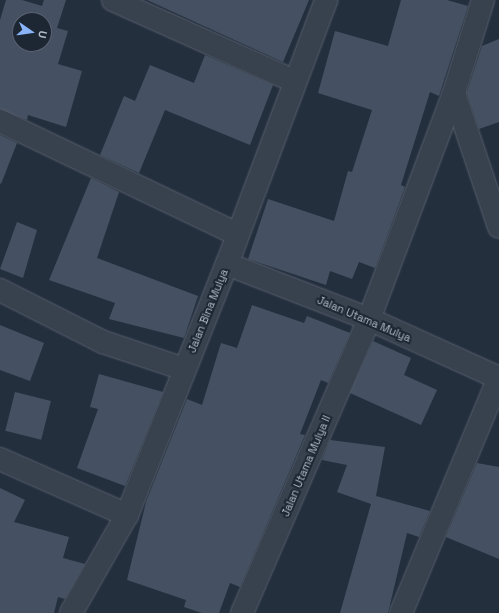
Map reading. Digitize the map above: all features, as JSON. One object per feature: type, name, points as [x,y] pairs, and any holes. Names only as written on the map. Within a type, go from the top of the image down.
[{"type":"street","points":[[113,0],[294,81]]},
{"type":"street","name":"Jalan Bina Mulya","points":[[70,613],[127,515],[227,264],[294,81],[326,0]]},
{"type":"street","name":"Jalan Utama Mulya II","points":[[242,613],[369,319],[454,93],[483,0]]},
{"type":"street","points":[[454,93],[499,227]]},
{"type":"street","points":[[0,121],[237,234]]},
{"type":"street","name":"Jalan Utama Mulya","points":[[227,264],[369,319],[499,378]]},
{"type":"street","points":[[0,290],[103,342],[184,369]]},
{"type":"street","points":[[401,613],[499,378]]},
{"type":"street","points":[[0,459],[127,515]]},
{"type":"building","points":[[6,0],[22,0],[42,6],[44,0],[66,0],[57,28],[68,31],[58,64],[82,71],[66,127],[28,115],[27,120],[0,109],[0,20]]},
{"type":"building","points":[[147,0],[309,0],[283,62]]},
{"type":"building","points":[[401,0],[447,0],[468,6],[439,96],[430,92],[401,185],[405,187],[375,268],[359,262],[352,279],[330,271],[326,285],[248,259],[268,199],[334,221],[348,171],[352,172],[372,110],[318,93],[335,31],[388,46]]},
{"type":"building","points":[[499,39],[499,122],[479,129],[467,93],[482,46]]},
{"type":"building","points":[[205,55],[273,85],[250,145],[165,110],[139,173],[100,155],[124,96],[135,101],[150,65],[194,83]]},
{"type":"building","points":[[0,135],[17,143],[1,184],[0,183]]},
{"type":"building","points":[[91,178],[119,192],[97,258],[198,296],[184,338],[109,319],[115,303],[49,280]]},
{"type":"building","points":[[17,222],[37,230],[23,278],[0,269]]},
{"type":"building","points":[[252,305],[304,323],[307,316],[350,333],[328,383],[321,380],[300,434],[305,435],[240,587],[230,583],[219,613],[202,613],[184,607],[186,600],[127,580],[146,502],[187,399],[202,405],[221,343],[237,348]]},
{"type":"building","points":[[0,325],[44,343],[30,381],[0,370]]},
{"type":"building","points":[[373,341],[411,358],[404,375],[437,390],[421,425],[350,393]]},
{"type":"building","points":[[99,374],[163,392],[125,486],[77,468],[98,409],[90,407]]},
{"type":"building","points":[[15,392],[51,401],[41,440],[5,431]]},
{"type":"building","points":[[330,440],[385,447],[376,496],[430,511],[419,537],[407,533],[388,613],[340,613],[371,504],[337,492],[347,465],[322,460]]},
{"type":"building","points":[[477,463],[499,467],[499,559],[446,537]]},
{"type":"building","points":[[0,488],[25,500],[14,522],[69,537],[63,558],[85,564],[65,599],[58,597],[54,613],[0,613]]}]
